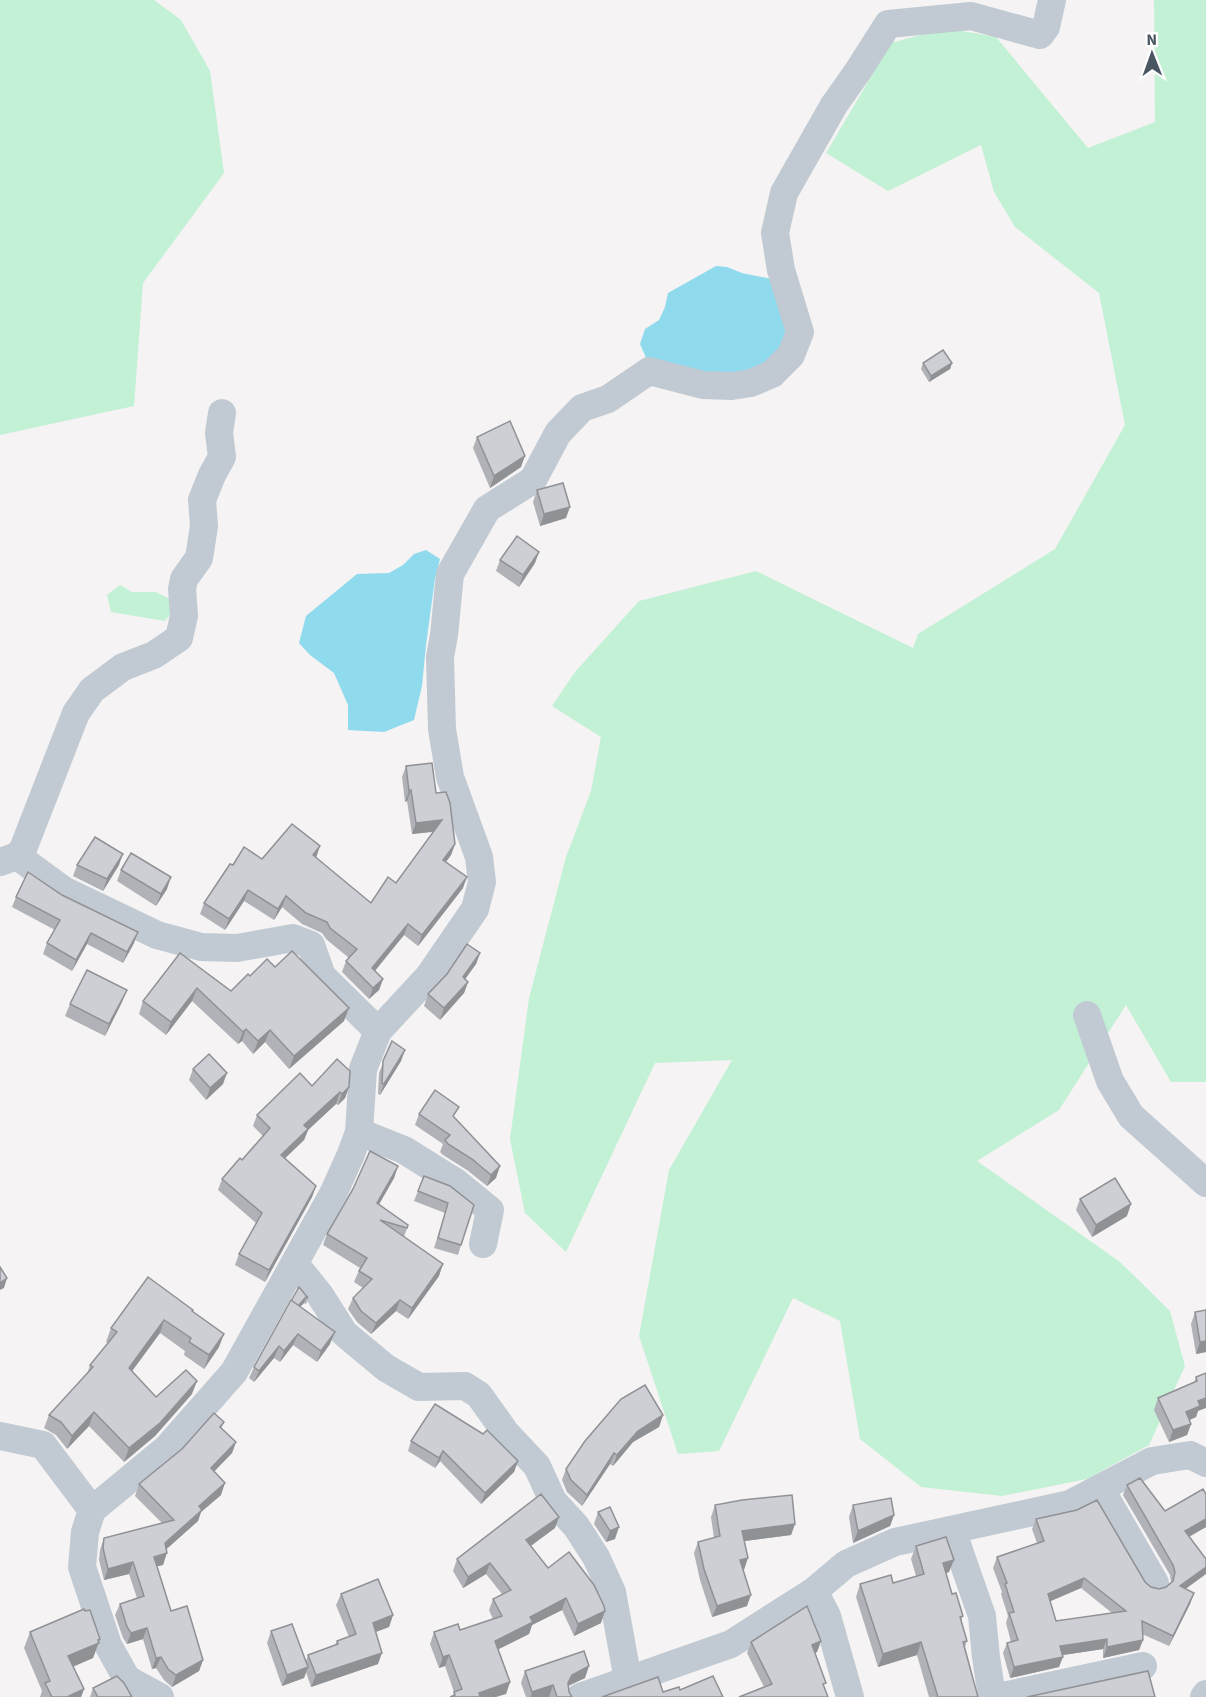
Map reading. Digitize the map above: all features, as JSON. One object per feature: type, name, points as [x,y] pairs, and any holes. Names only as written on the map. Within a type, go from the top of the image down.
[{"type":"street","points":[[160,1697],[127,1679],[108,1645],[82,1567],[85,1532],[92,1510],[167,1448],[234,1372],[334,1192],[351,1154],[359,1132],[363,1069],[378,1031],[429,976],[475,909],[482,882],[479,857],[450,777],[442,729],[440,657],[450,574],[487,509],[533,480],[558,433],[582,408],[608,399],[649,371],[703,385],[732,386],[751,383],[772,374],[791,355],[800,332],[781,270],[775,233],[784,193],[834,105],[888,24],[971,16],[1040,35],[1046,27],[1052,0]]},
{"type":"street","points":[[222,413],[219,433],[222,457],[202,500],[204,526],[199,558],[184,579],[182,589],[184,616],[179,638],[154,655],[123,667],[92,690],[76,713],[23,849],[8,859],[65,891],[157,935],[201,947],[237,948],[293,938],[311,945],[322,976],[378,1031]]},
{"type":"street","points":[[1087,1015],[1110,1081],[1131,1116],[1206,1183]]},
{"type":"street","points":[[359,1132],[404,1150],[457,1183],[490,1210],[483,1244]]},
{"type":"street","points":[[294,1264],[320,1295],[344,1333],[386,1368],[420,1387],[465,1386],[478,1395],[506,1433],[537,1466],[553,1501],[576,1527],[596,1557],[612,1592],[628,1680]]},
{"type":"street","points":[[0,1436],[43,1444],[92,1510]]},
{"type":"street","points":[[580,1697],[731,1644],[814,1592],[846,1564],[895,1542],[1070,1504],[1152,1461],[1190,1455],[1206,1463]]},
{"type":"street","points":[[1100,1488],[1155,1583]]},
{"type":"street","points":[[952,1530],[982,1616],[992,1697]]},
{"type":"street","points":[[814,1592],[827,1616],[850,1697]]},
{"type":"street","points":[[998,1697],[1143,1665]]},
{"type":"green space","points":[[0,0],[154,0],[181,20],[210,71],[224,173],[143,283],[134,406],[0,435]]},
{"type":"green space","points":[[1154,0],[1206,0],[1206,1082],[1171,1082],[1126,1005],[1059,1110],[977,1161],[1120,1262],[1170,1311],[1185,1366],[1149,1445],[1087,1479],[1002,1496],[921,1487],[860,1439],[840,1321],[793,1298],[719,1451],[678,1454],[639,1336],[669,1170],[732,1060],[655,1063],[566,1252],[525,1213],[510,1139],[529,998],[566,857],[591,791],[601,737],[552,706],[575,672],[639,601],[756,571],[913,648],[918,634],[1055,549],[1125,425],[1099,293],[1015,227],[994,192],[981,145],[888,191],[826,153],[891,43],[946,28],[996,37],[1088,148],[1155,122]]},
{"type":"green space","points":[[120,585],[132,592],[156,592],[170,599],[174,610],[165,621],[111,612],[107,595]]},
{"type":"water","points":[[716,266],[772,279],[790,323],[781,349],[761,365],[715,381],[647,360],[640,344],[645,329],[659,320],[668,293]]},
{"type":"water","points":[[426,550],[440,559],[435,579],[422,686],[414,720],[384,732],[348,730],[348,705],[334,673],[310,655],[299,643],[306,616],[357,574],[389,573],[403,565],[414,554]]},
{"type":"building","points":[[943,350],[952,363],[931,376],[923,363]]},
{"type":"building","points":[[510,421],[525,456],[494,476],[477,437]]},
{"type":"building","points":[[563,483],[570,507],[544,514],[537,490]]},
{"type":"building","points":[[517,536],[539,552],[523,575],[500,560]]},
{"type":"building","points":[[432,763],[436,793],[446,792],[450,803],[455,844],[443,860],[467,877],[422,935],[408,924],[372,968],[383,979],[373,988],[346,961],[357,949],[330,928],[327,922],[306,913],[286,896],[278,909],[248,890],[229,919],[204,903],[244,847],[262,859],[292,824],[320,846],[313,855],[371,903],[388,877],[396,883],[442,820],[416,823],[411,790],[409,791],[406,766]]},
{"type":"building","points":[[95,837],[123,854],[107,879],[77,865]]},
{"type":"building","points":[[131,853],[171,877],[161,894],[121,870]]},
{"type":"building","points":[[28,872],[62,895],[138,932],[127,952],[91,933],[76,960],[47,943],[60,920],[16,897]]},
{"type":"building","points":[[467,944],[480,953],[463,977],[468,982],[444,1008],[428,994],[447,974]]},
{"type":"building","points":[[292,951],[349,1008],[294,1056],[270,1030],[258,1041],[246,1029],[243,1032],[197,988],[171,1022],[143,1001],[180,953],[231,991],[267,959],[275,967]]},
{"type":"building","points":[[87,970],[127,990],[109,1024],[70,1004]]},
{"type":"building","points":[[392,1041],[405,1050],[384,1084],[382,1083],[383,1061]]},
{"type":"building","points":[[209,1054],[227,1073],[210,1088],[193,1069]]},
{"type":"building","points":[[337,1059],[350,1071],[349,1087],[342,1094],[340,1092],[304,1125],[308,1129],[281,1155],[316,1186],[269,1270],[239,1254],[262,1213],[222,1179],[270,1128],[257,1115],[300,1073],[312,1086]]},
{"type":"building","points":[[435,1090],[459,1107],[453,1116],[500,1166],[491,1175],[472,1159],[448,1144],[445,1140],[450,1135],[419,1114]]},
{"type":"building","points":[[370,1151],[398,1166],[377,1203],[408,1225],[407,1228],[380,1220],[443,1264],[412,1308],[400,1300],[376,1323],[361,1311],[353,1298],[372,1279],[359,1271],[367,1258],[327,1234],[353,1189]]},
{"type":"building","points":[[424,1176],[450,1186],[474,1205],[461,1245],[438,1238],[448,1203],[418,1191]]},
{"type":"building","points":[[1115,1178],[1131,1204],[1096,1225],[1080,1199]]},
{"type":"building","points":[[0,1267],[7,1278],[0,1283]]},
{"type":"building","points":[[148,1277],[224,1334],[209,1355],[189,1342],[191,1338],[164,1320],[129,1368],[156,1397],[186,1370],[197,1381],[160,1423],[129,1448],[94,1412],[72,1436],[61,1422],[49,1415],[93,1367],[90,1365],[117,1332],[111,1328]]},
{"type":"building","points":[[299,1287],[308,1298],[306,1297],[298,1306],[291,1301]]},
{"type":"building","points":[[291,1300],[335,1332],[321,1351],[298,1334],[284,1351],[279,1346],[259,1371],[254,1367]]},
{"type":"building","points":[[1206,1310],[1206,1341],[1200,1342],[1195,1312]]},
{"type":"building","points":[[1206,1373],[1206,1398],[1198,1401],[1200,1406],[1186,1412],[1191,1424],[1173,1430],[1158,1398],[1197,1381],[1196,1377]]},
{"type":"building","points":[[645,1385],[663,1415],[638,1431],[617,1455],[614,1453],[587,1495],[571,1480],[566,1469],[585,1441],[621,1399]]},
{"type":"building","points":[[435,1404],[483,1434],[487,1430],[518,1461],[485,1493],[443,1451],[439,1458],[411,1441]]},
{"type":"building","points":[[214,1413],[224,1422],[220,1427],[236,1442],[211,1468],[225,1483],[199,1506],[202,1510],[165,1543],[167,1553],[154,1557],[171,1611],[187,1606],[203,1660],[176,1675],[168,1669],[161,1657],[156,1658],[147,1628],[131,1633],[127,1627],[120,1604],[144,1596],[133,1562],[108,1569],[103,1548],[104,1538],[174,1520],[139,1484],[182,1449]]},
{"type":"building","points":[[1140,1478],[1165,1511],[1203,1489],[1206,1494],[1206,1519],[1185,1531],[1206,1559],[1206,1567],[1180,1586],[1194,1593],[1173,1636],[1142,1621],[1143,1640],[1107,1647],[1107,1639],[1060,1646],[1063,1657],[1014,1667],[1007,1643],[1018,1640],[1009,1613],[1014,1612],[1005,1584],[1007,1583],[997,1557],[1044,1541],[1036,1519],[1077,1510],[1097,1500],[1145,1582],[1159,1589],[1173,1581],[1175,1572],[1173,1565],[1127,1485]],"holes":[[[1084,1578],[1126,1611],[1056,1621],[1048,1594]]]},
{"type":"building","points":[[541,1494],[559,1517],[526,1540],[548,1568],[569,1552],[594,1585],[605,1611],[578,1624],[566,1598],[530,1617],[533,1622],[495,1641],[510,1682],[479,1693],[480,1697],[450,1697],[455,1695],[454,1692],[462,1689],[449,1655],[443,1657],[434,1632],[458,1624],[460,1630],[502,1616],[493,1599],[511,1590],[490,1563],[468,1577],[457,1559]]},
{"type":"building","points":[[792,1495],[795,1524],[742,1531],[748,1558],[740,1560],[751,1595],[717,1606],[704,1569],[698,1542],[720,1536],[715,1505]]},
{"type":"building","points":[[891,1498],[894,1515],[858,1531],[853,1505]]},
{"type":"building","points":[[610,1507],[619,1527],[610,1531],[598,1512]]},
{"type":"building","points":[[946,1537],[954,1560],[943,1563],[952,1594],[956,1593],[963,1616],[960,1617],[967,1641],[963,1642],[978,1697],[938,1697],[921,1642],[883,1654],[860,1584],[891,1575],[893,1583],[924,1574],[916,1546]]},
{"type":"building","points":[[378,1579],[393,1615],[373,1623],[382,1653],[316,1675],[308,1655],[338,1644],[337,1641],[356,1634],[341,1594]]},
{"type":"building","points":[[807,1606],[821,1641],[812,1645],[826,1683],[823,1684],[828,1697],[739,1697],[772,1684],[751,1642]]},
{"type":"building","points":[[84,1609],[85,1611],[90,1610],[100,1639],[99,1643],[68,1656],[84,1689],[67,1697],[52,1697],[45,1683],[50,1681],[30,1632]]},
{"type":"building","points":[[292,1624],[308,1667],[287,1675],[271,1631]]},
{"type":"building","points":[[584,1651],[589,1666],[572,1675],[568,1683],[572,1697],[557,1697],[553,1685],[532,1692],[525,1671]]},
{"type":"building","points":[[1148,1671],[1155,1697],[1027,1697]]},
{"type":"building","points":[[117,1676],[132,1697],[98,1697],[93,1688]]},
{"type":"building","points":[[713,1676],[723,1697],[602,1697],[658,1677],[663,1692],[679,1687],[680,1690]]}]
